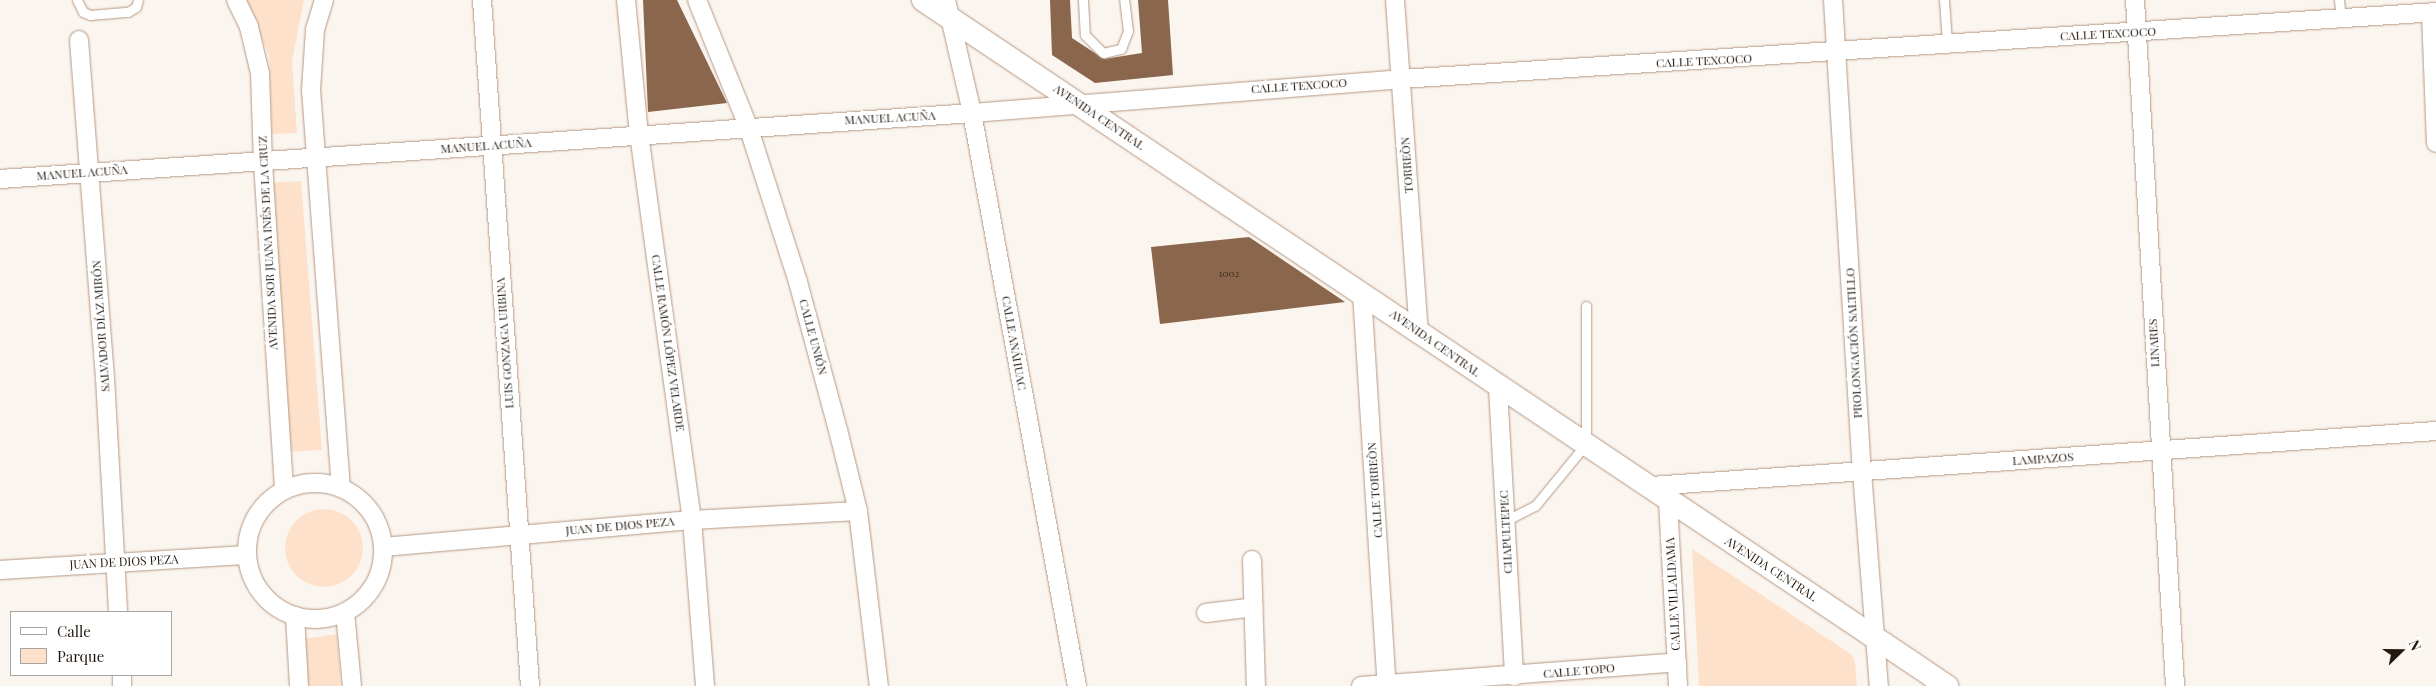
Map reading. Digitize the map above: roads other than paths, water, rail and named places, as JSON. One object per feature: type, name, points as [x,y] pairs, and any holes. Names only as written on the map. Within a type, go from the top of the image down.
[{"type":"street","name":"AVENIDA SOR JUANA INÉS DE LA CRUZ","points":[[236,0],[249,27],[260,73],[263,163],[284,490]]},
{"type":"street","points":[[324,0],[315,30],[311,90],[341,488]]},
{"type":"street","name":"LUIS GONZAGA URBINA","points":[[482,0],[530,686]]},
{"type":"street","name":"CALLE RAMÓN LÓPEZ VELARDE","points":[[626,0],[639,134],[692,520],[705,686]]},
{"type":"street","name":"CALLE UNIÓN","points":[[697,0],[748,126],[798,282],[858,511],[879,686]]},
{"type":"street","name":"AVENIDA CENTRAL","points":[[922,0],[949,10],[1077,102],[1419,331],[1498,388],[1650,486],[1668,501],[1947,686]]},
{"type":"street","name":"TORREÒN","points":[[1395,0],[1419,331]]},
{"type":"street","name":"PROLONGACIÓN SALTILLO","points":[[1833,0],[1862,472],[1879,686]]},
{"type":"street","name":"LINARES","points":[[2135,0],[2159,451],[2176,686]]},
{"type":"street","name":"CALLE ANÁHUAC","points":[[949,10],[972,113],[1077,686]]},
{"type":"street","points":[[2431,11],[2436,142]]},
{"type":"street","name":"CALLE TEXCOCO","points":[[972,113],[1077,102],[1401,78],[1837,53],[1947,43],[2137,33],[2431,11]]},
{"type":"street","name":"SALVADOR DÍAZ MIRÓN","points":[[79,40],[118,611]]},
{"type":"street","name":"MANUEL ACUÑA","points":[[0,179],[89,172],[263,163],[748,126],[972,113]]},
{"type":"street","name":"CALLE TORREÒN","points":[[1362,293],[1387,685]]},
{"type":"street","name":"CHAPULTEPEC","points":[[1498,388],[1514,676]]},
{"type":"street","name":"LAMPAZOS","points":[[1650,486],[2436,431]]},
{"type":"street","points":[[312,482],[341,488],[357,497],[370,511],[379,528],[383,547],[382,567],[374,586],[362,601],[345,612],[320,619],[295,616],[276,607],[262,593],[252,575],[247,555],[249,536],[256,517],[268,502],[284,490],[312,482]]},
{"type":"street","name":"CALLE VILLALDAMA","points":[[1668,501],[1678,686]]},
{"type":"street","name":"JUAN DE DIOS PEZA","points":[[383,547],[692,520],[858,511]]},
{"type":"street","name":"JUAN DE DIOS PEZA","points":[[0,570],[247,555]]},
{"type":"street","points":[[1252,560],[1256,686]]},
{"type":"street","points":[[1206,613],[1254,607]]},
{"type":"street","points":[[345,612],[352,686]]},
{"type":"street","points":[[295,616],[300,686]]},
{"type":"street","name":"CALLE TOPO","points":[[1361,686],[1514,676],[1677,662]]},
{"type":"lane","points":[[77,0],[83,12],[90,15],[128,12],[136,7],[138,0]]},
{"type":"lane","points":[[1083,0],[1085,35],[1103,53],[1121,49],[1128,31],[1124,0]]},
{"type":"lane","points":[[1944,0],[1947,43]]},
{"type":"lane","points":[[2339,0],[2341,19]]},
{"type":"lane","points":[[1505,521],[1535,506],[1586,444],[1586,306]]}]
